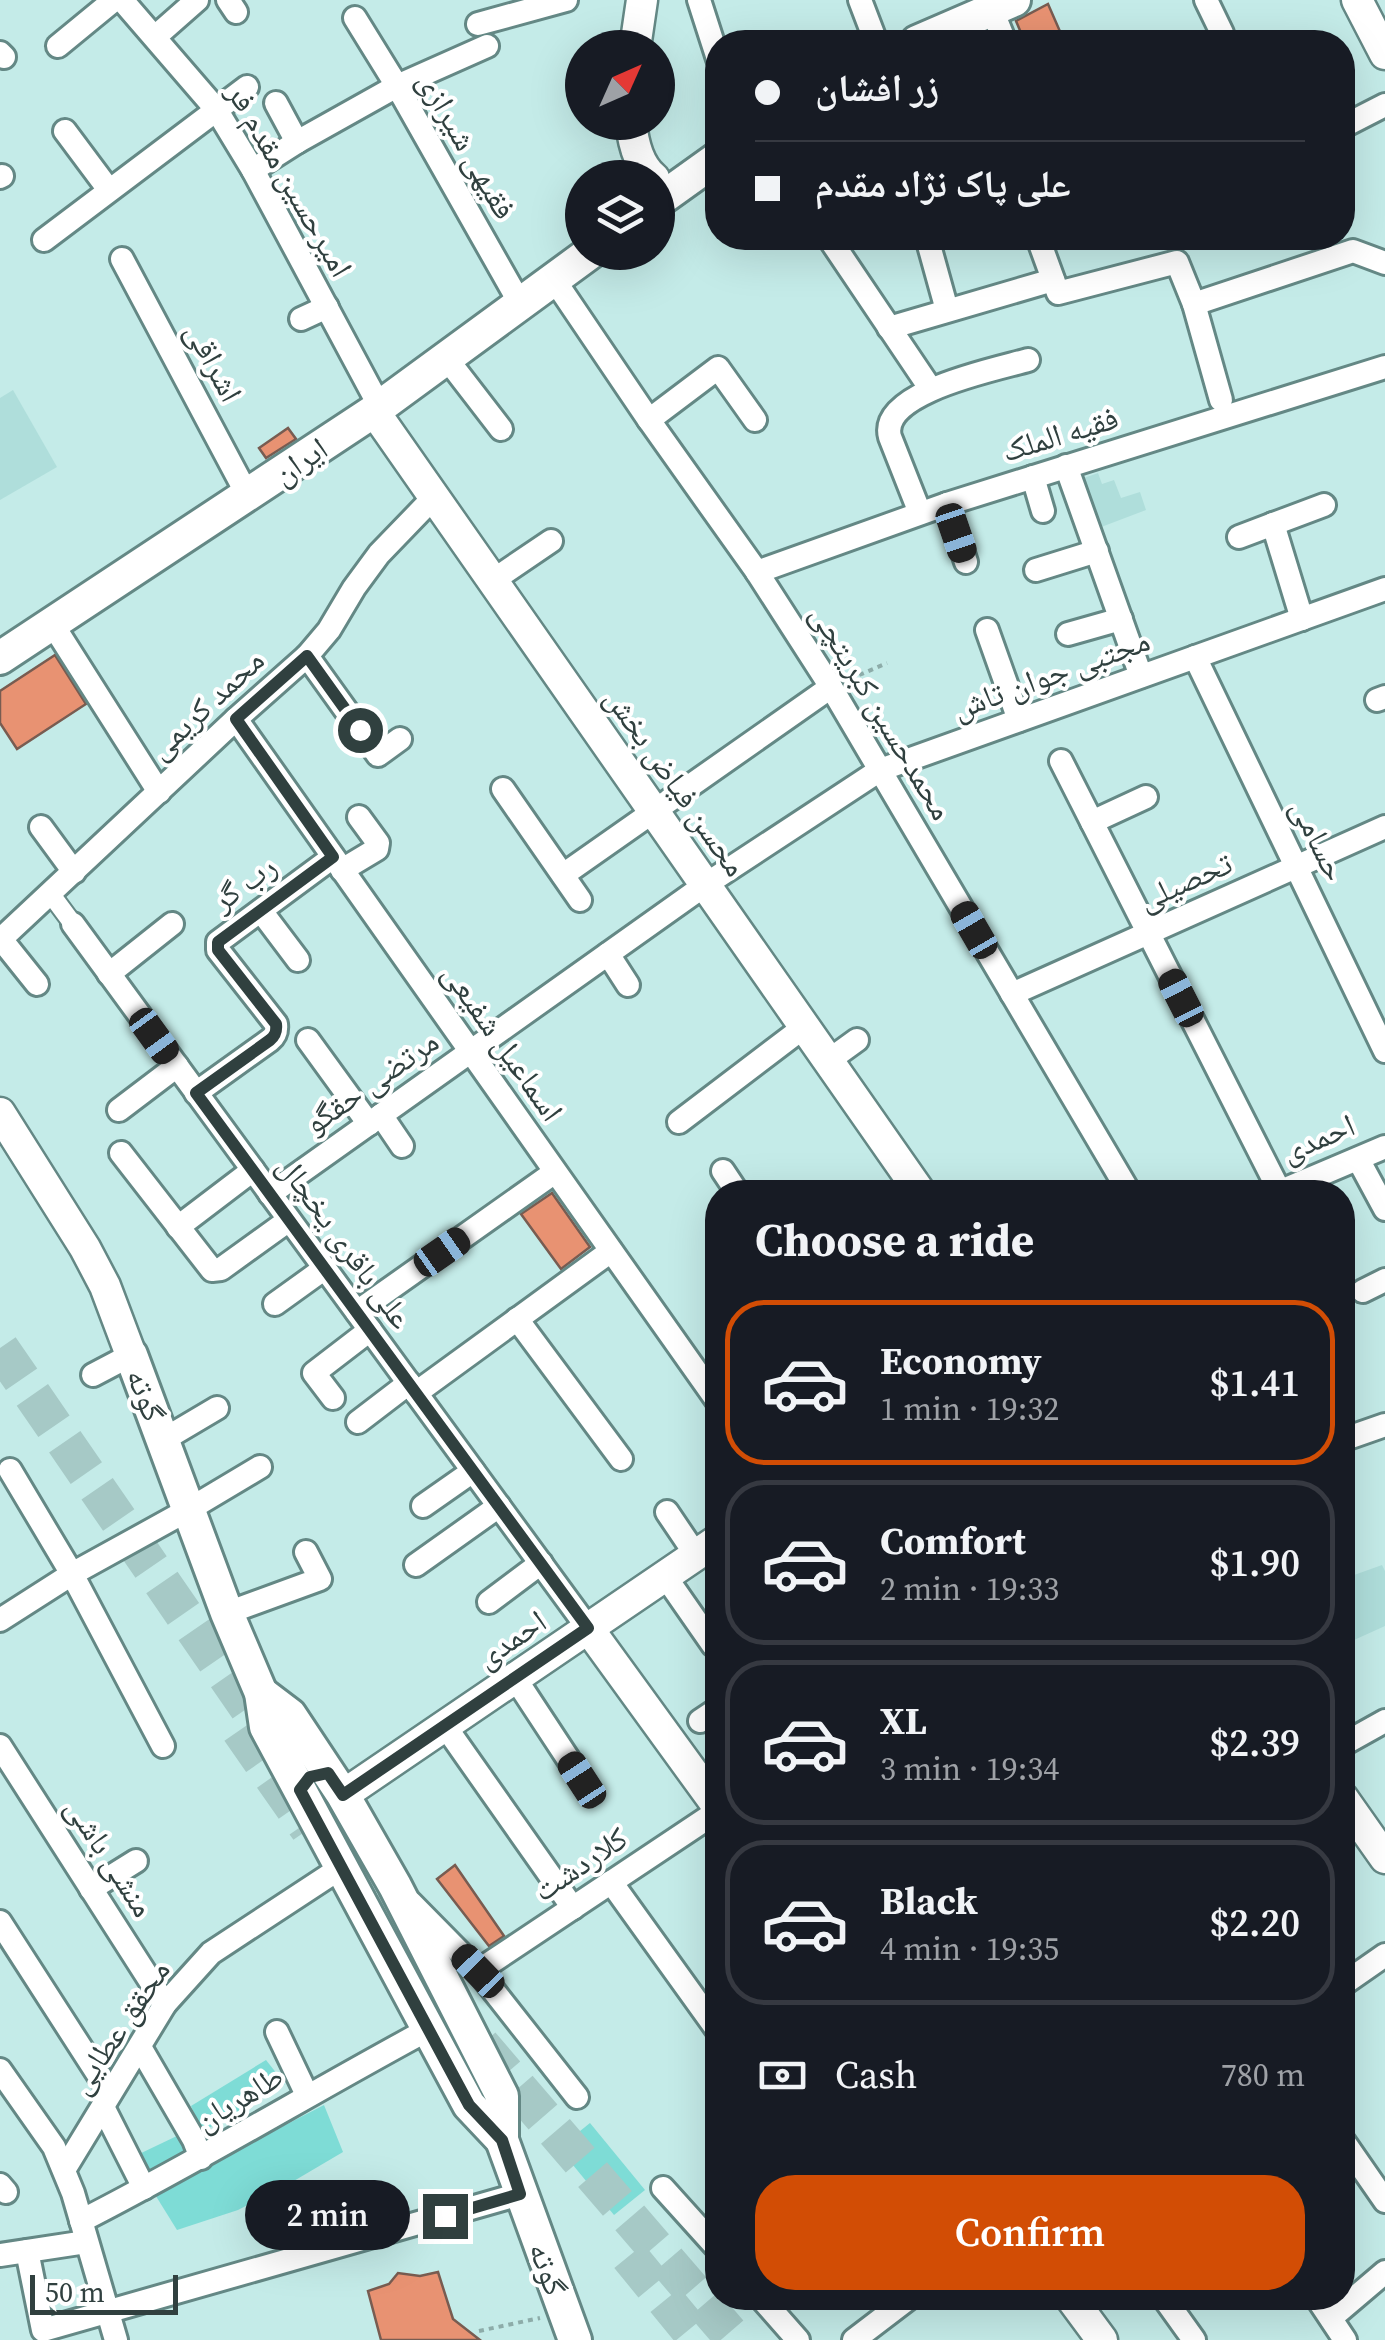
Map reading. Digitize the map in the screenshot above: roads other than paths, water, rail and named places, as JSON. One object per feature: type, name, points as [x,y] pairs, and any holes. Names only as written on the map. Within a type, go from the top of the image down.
[{"type":"main road","points":[[945,30],[1003,5]]},
{"type":"main road","points":[[675,179],[705,164]]},
{"type":"main road","name":"ایران","points":[[0,658],[377,409],[568,270]]},
{"type":"main road","name":"گوته","points":[[131,1354],[261,1693],[266,1727],[469,2105],[502,2140]]},
{"type":"main road","name":"گوته","points":[[261,1693],[290,1715],[336,1784],[395,1886],[502,2096],[502,2140],[569,2326]]},
{"type":"main road","points":[[300,1790],[310,1777],[336,1784]]},
{"type":"street","points":[[58,46],[114,0]]},
{"type":"street","name":"امیرحسین مقدم فر","points":[[122,0],[216,109],[327,307],[377,409]]},
{"type":"street","points":[[156,37],[196,0]]},
{"type":"street","points":[[484,15],[566,0]]},
{"type":"street","points":[[638,30],[642,0]]},
{"type":"street","points":[[699,0],[709,30]]},
{"type":"street","points":[[860,0],[871,30]]},
{"type":"street","points":[[1206,0],[1220,30]]},
{"type":"street","points":[[1357,0],[1385,54]]},
{"type":"street","points":[[1003,5],[1004,30]]},
{"type":"street","name":"فقیهی شیرازی","points":[[355,18],[522,305]]},
{"type":"street","points":[[253,170],[397,86],[488,46]]},
{"type":"street","points":[[44,240],[247,88]]},
{"type":"street","points":[[276,103],[297,142]]},
{"type":"street","points":[[1355,120],[1385,105]]},
{"type":"street","points":[[64,132],[109,190]]},
{"type":"street","points":[[837,250],[930,388]]},
{"type":"street","points":[[930,250],[947,310]]},
{"type":"street","points":[[1042,250],[1058,294],[1177,262],[1194,304],[1221,400]]},
{"type":"street","points":[[1194,304],[1353,252],[1385,263]]},
{"type":"street","name":"اشراقی","points":[[122,259],[248,496]]},
{"type":"street","points":[[889,328],[1053,280]]},
{"type":"street","name":"محمدحسین کبریتچی","points":[[554,281],[757,572],[831,687],[1122,1180]]},
{"type":"street","points":[[301,319],[327,307]]},
{"type":"street","points":[[447,359],[501,429]]},
{"type":"street","points":[[920,513],[887,427],[891,417],[930,388],[1028,360]]},
{"type":"street","name":"فقیه الملک","points":[[757,572],[946,504],[1385,367]]},
{"type":"street","points":[[649,420],[718,368],[754,420]]},
{"type":"street","name":"محسن فیاض بخش","points":[[377,409],[492,581],[912,1180]]},
{"type":"street","points":[[1066,466],[1141,676]]},
{"type":"street","points":[[1032,477],[1044,511]]},
{"type":"street","name":"محمد کریمی","points":[[0,940],[307,656],[379,554],[434,496]]},
{"type":"street","points":[[946,504],[966,562]]},
{"type":"street","points":[[1239,537],[1324,505]]},
{"type":"street","points":[[1273,524],[1302,618]]},
{"type":"street","points":[[492,581],[551,541]]},
{"type":"street","points":[[1036,570],[1097,551]]},
{"type":"street","name":"مجتبی جوان تاش","points":[[705,886],[880,770],[1385,589]]},
{"type":"street","points":[[1068,634],[1121,619]]},
{"type":"street","points":[[53,625],[159,792]]},
{"type":"street","points":[[987,630],[1019,720]]},
{"type":"street","points":[[307,656],[378,755],[400,739]]},
{"type":"street","name":"حسامی","points":[[1195,657],[1385,1051]]},
{"type":"street","points":[[563,874],[831,687]]},
{"type":"street","name":"اسماعیل شفیعی","points":[[236,719],[705,1384]]},
{"type":"street","points":[[1061,761],[1273,1180]]},
{"type":"street","points":[[503,788],[580,900]]},
{"type":"street","points":[[1092,822],[1146,797]]},
{"type":"street","name":"رب گر","points":[[196,1093],[275,1036],[276,1024],[216,946],[218,942],[338,864],[377,850],[378,843],[359,817]]},
{"type":"street","points":[[41,826],[74,872]]},
{"type":"street","name":"تحصیلی","points":[[1012,994],[1385,826]]},
{"type":"street","name":"مرتضی حقگو","points":[[270,1194],[705,886]]},
{"type":"street","name":"علی باقری یخچال","points":[[50,893],[588,1628]]},
{"type":"street","points":[[261,912],[298,960]]},
{"type":"street","points":[[109,974],[172,924]]},
{"type":"street","points":[[0,940],[38,984]]},
{"type":"street","points":[[608,954],[628,985]]},
{"type":"street","points":[[679,1122],[804,1027]]},
{"type":"street","points":[[308,1040],[402,1146]]},
{"type":"street","points":[[828,1061],[858,1040]]},
{"type":"street","points":[[119,1110],[177,1066]]},
{"type":"street","name":"گوته","points":[[0,1113],[85,1248],[105,1286],[131,1354]]},
{"type":"street","name":"احمدی","points":[[1307,1180],[1385,1147]]},
{"type":"street","points":[[121,1153],[212,1270],[216,1271],[289,1220]]},
{"type":"street","points":[[1358,1158],[1385,1209]]},
{"type":"street","points":[[178,1227],[252,1170]]},
{"type":"street","points":[[723,1171],[729,1180]]},
{"type":"street","points":[[332,1398],[314,1373],[364,1321],[555,1172]]},
{"type":"street","points":[[358,1422],[517,1320],[611,1251]]},
{"type":"street","points":[[275,1304],[324,1268]]},
{"type":"street","points":[[1363,1291],[1385,1280]]},
{"type":"street","points":[[517,1320],[621,1459]]},
{"type":"street","points":[[93,1375],[131,1354]]},
{"type":"street","points":[[163,1440],[218,1408]]},
{"type":"street","points":[[1355,1435],[1385,1425]]},
{"type":"street","points":[[0,1620],[260,1466]]},
{"type":"street","points":[[10,1470],[72,1574],[163,1746]]},
{"type":"street","points":[[422,1506],[473,1470]]},
{"type":"street","points":[[416,1566],[499,1506]]},
{"type":"street","points":[[666,1512],[705,1545]]},
{"type":"street","name":"احمدی","points":[[336,1784],[445,1726],[705,1548]]},
{"type":"street","points":[[228,1613],[320,1579],[306,1552]]},
{"type":"street","points":[[489,1602],[541,1563]]},
{"type":"street","points":[[664,1576],[705,1634]]},
{"type":"street","points":[[588,1628],[705,1791]]},
{"type":"street","points":[[515,1678],[582,1780]]},
{"type":"street","points":[[1355,1738],[1385,1721]]},
{"type":"street","points":[[445,1726],[573,1908]]},
{"type":"street","name":"منشی باشی","points":[[0,1746],[166,2004]]},
{"type":"street","points":[[1355,1816],[1385,1858]]},
{"type":"street","name":"کلاردشت","points":[[478,1971],[705,1818]]},
{"type":"street","points":[[92,1889],[136,1862]]},
{"type":"street","name":"محقق عطایی","points":[[64,2170],[166,2004],[211,1953],[342,1867]]},
{"type":"street","points":[[612,1882],[705,2013]]},
{"type":"street","points":[[395,1886],[478,1971],[578,2096]]},
{"type":"street","points":[[0,1922],[101,2079]]},
{"type":"street","points":[[1355,1976],[1385,1956]]},
{"type":"street","name":"طاهریان","points":[[0,2255],[84,2231],[144,2188],[429,2030]]},
{"type":"street","points":[[277,2032],[306,2095]]},
{"type":"street","points":[[140,2047],[201,2158]]},
{"type":"street","points":[[2,2078],[54,2147],[116,2340]]},
{"type":"street","points":[[102,2107],[144,2188]]},
{"type":"street","points":[[1355,2158],[1385,2201]]},
{"type":"street","points":[[663,2188],[705,2235]]},
{"type":"street","points":[[27,2250],[42,2330],[520,2194]]},
{"type":"street","points":[[1355,2297],[1385,2272]]},
{"type":"street","points":[[771,2310],[798,2340]]},
{"type":"street","points":[[854,2340],[880,2310]]},
{"type":"street","points":[[1080,2310],[1102,2340]]},
{"type":"street","points":[[1173,2310],[1194,2340]]},
{"type":"street","points":[[1325,2310],[1345,2340]]},
{"type":"street","points":[[1330,2318],[1340,2310]]},
{"type":"tunnel","points":[[0,1348],[274,1745]]},
{"type":"tunnel","points":[[240,1730],[309,1829]]},
{"type":"tunnel","points":[[344,1849],[428,1973]]},
{"type":"tunnel","points":[[481,2045],[705,2305]]},
{"type":"tunnel","points":[[629,2256],[698,2340]]},
{"type":"tunnel","points":[[709,2310],[735,2340]]}]
